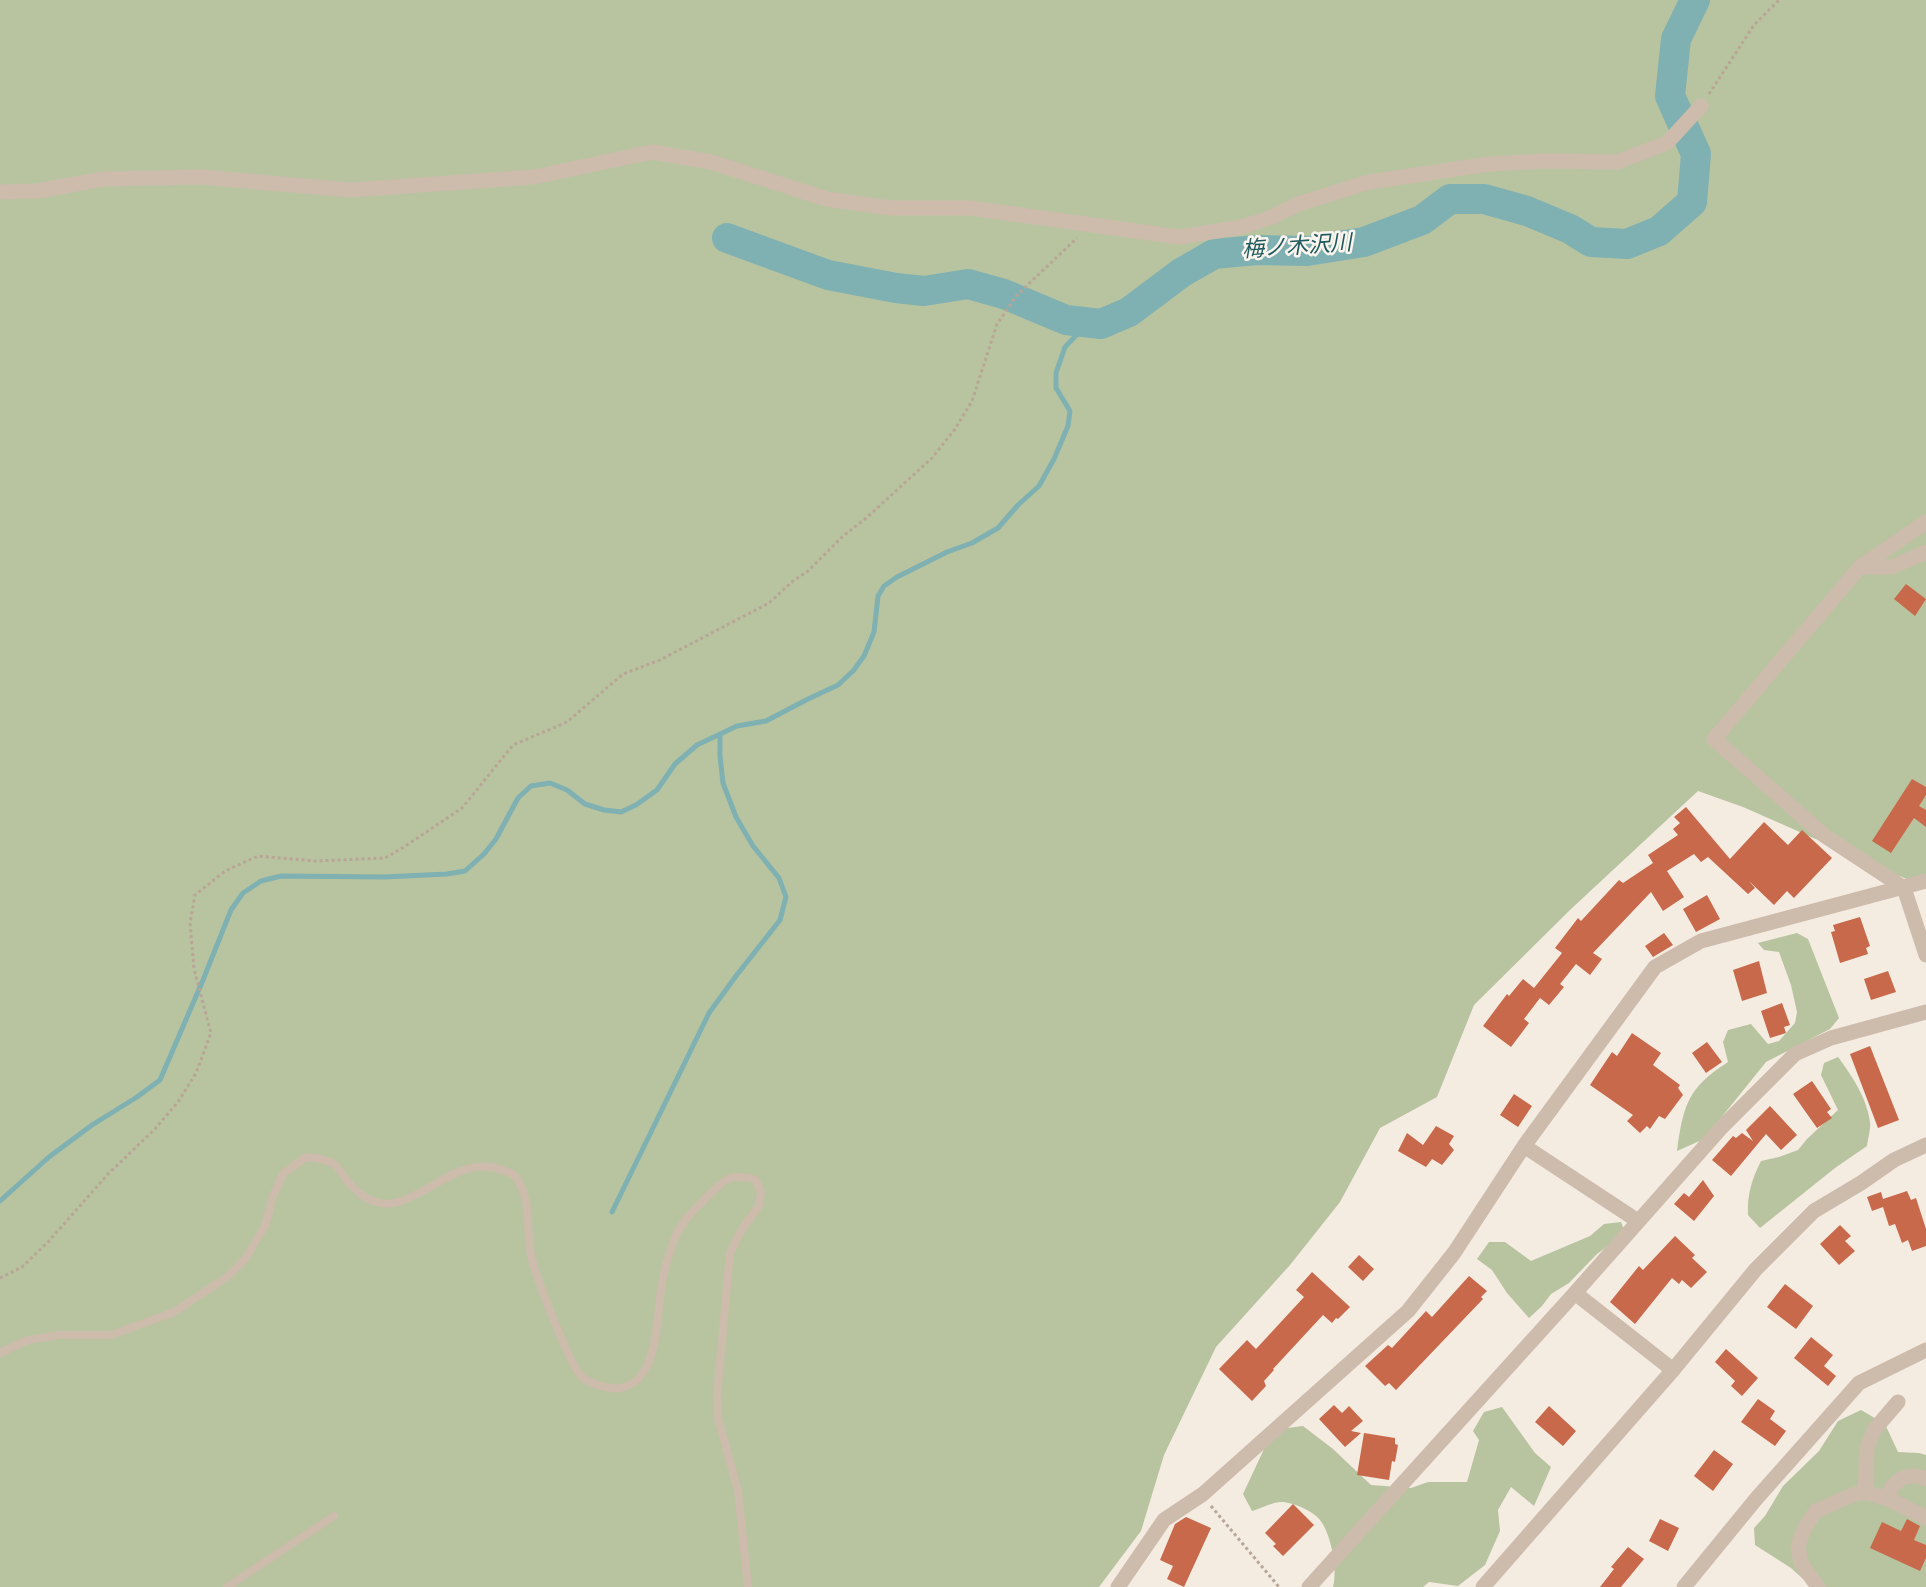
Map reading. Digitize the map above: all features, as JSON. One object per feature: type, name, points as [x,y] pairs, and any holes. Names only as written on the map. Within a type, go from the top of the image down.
[{"type":"street","points":[[0,192],[37,191],[103,179],[201,177],[350,190],[534,177],[652,152],[711,162],[827,199],[891,208],[970,208],[1179,237],[1242,227],[1272,217],[1298,204],[1369,182],[1489,164],[1547,160],[1617,162],[1667,143],[1701,106]]},
{"type":"street","points":[[1926,522],[1860,567],[1714,739],[1825,836],[1904,888],[1926,955]]},
{"type":"street","points":[[1860,567],[1892,567],[1926,552]]},
{"type":"street","points":[[1118,1587],[1164,1520],[1203,1494],[1408,1311],[1454,1253],[1524,1146],[1655,967],[1701,941],[1926,882]]},
{"type":"street","points":[[1310,1587],[1721,1128],[1795,1054],[1831,1038],[1926,1012]]},
{"type":"street","points":[[1483,1587],[1673,1370],[1756,1269],[1814,1211],[1894,1160],[1926,1144]]},
{"type":"street","points":[[1524,1146],[1638,1221]]},
{"type":"street","points":[[1575,1293],[1673,1370]]},
{"type":"street","points":[[1684,1587],[1756,1499],[1859,1383],[1926,1350]]},
{"type":"street","points":[[1865,1492],[1867,1448],[1874,1430],[1898,1402]]},
{"type":"street","points":[[1887,1499],[1888,1493],[1897,1482],[1905,1477],[1916,1475],[1926,1479]]},
{"type":"street","points":[[1818,1587],[1801,1563],[1798,1546],[1804,1527],[1816,1512],[1852,1495],[1865,1492],[1926,1516]]},
{"type":"lane","points":[[0,1353],[7,1348],[38,1338],[59,1335],[111,1335],[174,1312],[227,1277],[245,1259],[265,1226],[273,1196],[283,1174],[306,1157],[335,1165],[350,1185],[364,1197],[379,1203],[396,1203],[469,1167],[492,1166],[513,1174],[522,1189],[531,1256],[554,1320],[581,1376],[598,1386],[618,1388],[632,1384],[644,1374],[654,1347],[661,1288],[678,1232],[696,1208],[724,1179],[741,1175],[756,1180],[761,1192],[759,1206],[742,1229],[730,1253],[717,1396],[718,1418],[738,1491],[748,1587]]},
{"type":"lane","points":[[227,1587],[334,1516]]},
{"type":"path","points":[[1701,106],[1754,24],[1779,0]]},
{"type":"path","points":[[0,1278],[22,1267],[48,1242],[172,1109],[196,1073],[211,1033],[194,969],[190,923],[195,895],[225,871],[258,856],[315,861],[385,858],[462,808],[513,745],[567,722],[623,674],[660,660],[769,603],[808,571],[843,536],[932,458],[955,429],[972,401],[997,324],[1017,295],[1091,225]]},
{"type":"path","points":[[1216,1512],[1279,1587]]},
{"type":"green space","points":[[0,0],[1926,0],[1926,875],[1911,881],[1743,807],[1698,791],[1571,909],[1474,1005],[1437,1097],[1380,1128],[1340,1202],[1290,1265],[1216,1347],[1164,1455],[1141,1531],[1099,1587],[0,1587]]},
{"type":"green space","points":[[1797,933],[1808,939],[1839,1018],[1830,1029],[1766,1062],[1704,1139],[1677,1151],[1685,1110],[1690,1099],[1704,1080],[1728,1062],[1723,1042],[1728,1030],[1751,1024],[1768,1044],[1779,1041],[1795,1023],[1797,1012],[1791,985],[1779,952],[1764,950],[1758,943]]},
{"type":"green space","points":[[1838,1057],[1866,1104],[1870,1125],[1867,1146],[1835,1168],[1760,1228],[1748,1215],[1748,1207],[1749,1193],[1761,1161],[1798,1150],[1838,1110],[1821,1075],[1824,1063]]},
{"type":"green space","points":[[1621,1222],[1625,1233],[1597,1254],[1569,1283],[1551,1294],[1529,1318],[1507,1293],[1492,1270],[1477,1259],[1489,1242],[1505,1242],[1531,1261],[1590,1236],[1604,1224]]},
{"type":"green space","points":[[1502,1407],[1535,1453],[1551,1467],[1534,1506],[1511,1487],[1498,1510],[1500,1531],[1485,1565],[1458,1586],[1429,1582],[1423,1587],[1333,1587],[1335,1572],[1332,1552],[1320,1520],[1303,1508],[1283,1502],[1252,1511],[1243,1494],[1265,1447],[1287,1428],[1303,1426],[1333,1449],[1371,1485],[1411,1488],[1428,1482],[1467,1482],[1479,1440],[1473,1431],[1484,1412]]},
{"type":"green space","points":[[1861,1410],[1885,1424],[1898,1452],[1926,1455],[1926,1587],[1812,1587],[1791,1568],[1755,1545],[1754,1528],[1765,1516],[1783,1486],[1819,1451],[1838,1421]]},
{"type":"building","points":[[1906,584],[1926,599],[1915,616],[1894,599]]},
{"type":"building","points":[[1912,779],[1926,787],[1926,795],[1919,806],[1926,810],[1926,827],[1914,818],[1891,853],[1872,841]]},
{"type":"building","points":[[1686,807],[1730,859],[1764,822],[1788,845],[1802,830],[1832,858],[1794,898],[1787,891],[1774,905],[1749,881],[1755,888],[1748,894],[1708,857],[1701,862],[1694,854],[1667,871],[1684,897],[1663,911],[1651,892],[1593,953],[1602,959],[1590,975],[1576,964],[1560,984],[1564,987],[1549,1005],[1540,998],[1524,1019],[1529,1023],[1511,1047],[1483,1026],[1507,994],[1509,996],[1523,979],[1534,988],[1562,953],[1555,948],[1578,918],[1581,921],[1619,880],[1623,883],[1653,863],[1648,855],[1678,835],[1673,829],[1680,823],[1674,817]]},
{"type":"building","points":[[1707,895],[1720,919],[1696,932],[1683,909]]},
{"type":"building","points":[[1860,917],[1870,946],[1866,948],[1868,954],[1840,963],[1831,932],[1835,931],[1833,925]]},
{"type":"building","points":[[1664,933],[1673,945],[1653,957],[1645,946]]},
{"type":"building","points":[[1759,961],[1767,993],[1742,1001],[1733,970]]},
{"type":"building","points":[[1888,971],[1896,992],[1871,1000],[1864,979]]},
{"type":"building","points":[[1782,1003],[1790,1025],[1784,1027],[1786,1033],[1770,1038],[1761,1011]]},
{"type":"building","points":[[1632,1033],[1661,1053],[1653,1065],[1680,1085],[1678,1088],[1683,1095],[1665,1119],[1659,1116],[1650,1129],[1647,1126],[1640,1133],[1627,1121],[1633,1115],[1590,1085],[1612,1052],[1617,1056]]},
{"type":"building","points":[[1707,1042],[1722,1062],[1706,1073],[1692,1053]]},
{"type":"building","points":[[1870,1046],[1899,1120],[1878,1128],[1850,1054]]},
{"type":"building","points":[[1812,1081],[1831,1109],[1827,1112],[1832,1118],[1817,1128],[1793,1094]]},
{"type":"building","points":[[1514,1094],[1532,1106],[1518,1127],[1500,1115]]},
{"type":"building","points":[[1770,1106],[1797,1135],[1781,1150],[1766,1134],[1731,1176],[1712,1160],[1733,1136],[1736,1138],[1742,1133],[1753,1141],[1746,1130]]},
{"type":"building","points":[[1436,1126],[1454,1136],[1449,1144],[1454,1150],[1442,1165],[1432,1159],[1426,1167],[1398,1151],[1407,1133],[1423,1145]]},
{"type":"building","points":[[1703,1180],[1714,1196],[1694,1221],[1674,1204],[1684,1193],[1689,1197]]},
{"type":"building","points":[[1907,1191],[1911,1200],[1916,1198],[1926,1229],[1926,1246],[1912,1251],[1908,1240],[1902,1243],[1895,1224],[1889,1226],[1883,1207],[1872,1211],[1867,1197],[1881,1192],[1883,1199]]},
{"type":"building","points":[[1840,1225],[1851,1236],[1845,1241],[1855,1251],[1839,1265],[1820,1244]]},
{"type":"building","points":[[1675,1236],[1695,1255],[1692,1258],[1707,1272],[1691,1288],[1682,1280],[1679,1284],[1672,1278],[1635,1324],[1610,1302],[1639,1266],[1643,1270]]},
{"type":"building","points":[[1359,1255],[1374,1269],[1363,1281],[1348,1267]]},
{"type":"building","points":[[1312,1272],[1350,1307],[1332,1323],[1323,1315],[1273,1369],[1264,1381],[1266,1386],[1252,1401],[1219,1369],[1247,1340],[1256,1349],[1304,1297],[1296,1290]]},
{"type":"building","points":[[1469,1276],[1487,1291],[1481,1297],[1483,1299],[1396,1390],[1389,1383],[1385,1386],[1365,1366],[1388,1345],[1392,1348],[1426,1311],[1432,1317]]},
{"type":"building","points":[[1785,1284],[1813,1306],[1796,1329],[1767,1307]]},
{"type":"building","points":[[1811,1337],[1833,1355],[1824,1366],[1836,1376],[1828,1386],[1794,1358]]},
{"type":"building","points":[[1726,1349],[1758,1378],[1742,1396],[1731,1386],[1735,1381],[1715,1362]]},
{"type":"building","points":[[1758,1399],[1775,1411],[1770,1419],[1786,1431],[1775,1446],[1741,1422]]},
{"type":"building","points":[[1334,1405],[1342,1413],[1349,1406],[1363,1421],[1351,1431],[1361,1433],[1345,1447],[1319,1419]]},
{"type":"building","points":[[1549,1406],[1576,1431],[1563,1446],[1535,1422]]},
{"type":"building","points":[[1364,1433],[1395,1438],[1395,1444],[1398,1445],[1395,1462],[1392,1461],[1389,1480],[1357,1475]]},
{"type":"building","points":[[1714,1450],[1733,1464],[1713,1491],[1694,1476]]},
{"type":"building","points":[[1293,1504],[1314,1525],[1283,1556],[1273,1546],[1276,1544],[1265,1533]]},
{"type":"building","points":[[1186,1517],[1211,1528],[1184,1587],[1167,1579],[1173,1566],[1160,1560],[1175,1524]]},
{"type":"building","points":[[1660,1519],[1679,1528],[1668,1551],[1649,1541]]},
{"type":"building","points":[[1907,1519],[1920,1526],[1914,1540],[1926,1545],[1926,1558],[1920,1571],[1870,1548],[1882,1522],[1901,1531]]},
{"type":"building","points":[[1628,1547],[1644,1559],[1621,1587],[1600,1587],[1614,1569],[1611,1567]]},
{"type":"waterway","name":"梅ノ木沢川","points":[[727,238],[828,275],[924,291],[968,284],[1004,294],[1066,320],[1101,324],[1129,312],[1181,273],[1214,254],[1257,250],[1307,251],[1364,242],[1422,220],[1450,199],[1484,199],[1527,211],[1570,229],[1591,242],[1627,244],[1659,231],[1692,202],[1696,154],[1670,96],[1676,39],[1695,0]]},
{"type":"waterway","points":[[0,1201],[49,1157],[160,1080],[231,910],[243,893],[261,881],[281,876],[384,877],[465,871],[484,854],[496,839],[518,798],[531,786],[550,783],[567,790],[585,804],[621,812],[636,805],[657,790],[675,764],[697,745],[737,726],[766,721],[838,685],[853,671],[864,656],[874,632],[878,596],[884,586],[897,577],[947,552],[972,543],[998,528],[1039,486],[1068,426],[1070,411],[1056,388],[1056,373],[1065,347],[1089,322]]},
{"type":"waterway","points":[[612,1212],[709,1013],[780,920],[786,897],[779,878],[753,846],[736,817],[723,783],[720,735]]}]
